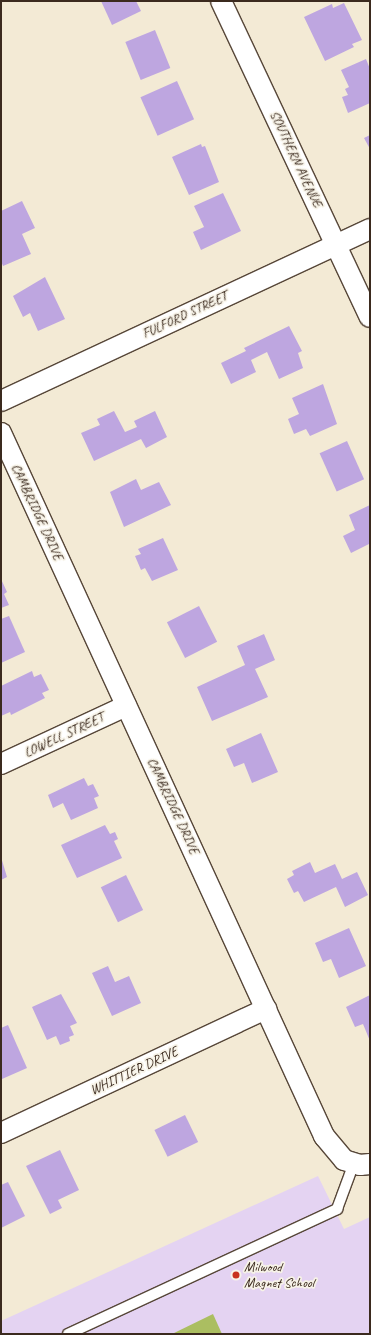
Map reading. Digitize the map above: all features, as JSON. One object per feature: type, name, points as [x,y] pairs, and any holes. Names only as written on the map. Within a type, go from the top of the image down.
[{"type":"street","name":"SOUTHERN AVENUE","points":[[221,1],[370,317]]},
{"type":"street","name":"FULFORD STREET","points":[[1,401],[370,229]]},
{"type":"street","name":"CAMBRIDGE DRIVE","points":[[1,433],[324,1136],[344,1160],[361,1164]]},
{"type":"street","name":"LOWELL STREET","points":[[1,764],[126,706]]},
{"type":"street","name":"WHITTIER DRIVE","points":[[1,1133],[266,1009]]},
{"type":"lane","points":[[68,1334],[337,1209],[361,1164]]},
{"type":"shaded area","name":"Milwood Magnet School","points":[[318,1176],[344,1229],[370,1217],[370,1334],[1,1334],[1,1321]]},
{"type":"green space","points":[[213,1314],[222,1334],[172,1334]]},
{"type":"building","points":[[101,1],[136,1],[141,11],[112,25]]},
{"type":"building","points":[[344,3],[362,40],[352,44],[354,47],[325,61],[304,17],[332,4],[333,8]]},
{"type":"building","points":[[155,30],[170,68],[141,80],[125,42]]},
{"type":"building","points":[[366,59],[370,69],[370,103],[348,113],[342,97],[348,95],[345,89],[349,87],[341,70]]},
{"type":"building","points":[[177,81],[194,119],[158,136],[140,97]]},
{"type":"building","points":[[370,135],[370,149],[364,138]]},
{"type":"building","points":[[201,144],[202,147],[205,146],[219,182],[189,195],[172,157]]},
{"type":"building","points":[[223,193],[241,231],[201,250],[193,232],[204,227],[194,206]]},
{"type":"building","points":[[22,201],[35,228],[22,234],[31,254],[3,266],[1,261],[1,211]]},
{"type":"building","points":[[45,277],[65,319],[38,331],[30,313],[23,317],[13,296]]},
{"type":"building","points":[[289,326],[302,351],[298,353],[303,368],[279,379],[267,352],[251,360],[256,372],[231,384],[221,363],[246,351],[244,348]]},
{"type":"building","points":[[323,384],[337,424],[310,436],[306,429],[294,434],[288,419],[299,414],[292,398]]},
{"type":"building","points":[[114,411],[125,432],[137,427],[134,421],[155,411],[167,437],[146,448],[141,439],[94,461],[81,433],[100,425],[97,419]]},
{"type":"building","points":[[347,441],[364,479],[337,492],[320,453]]},
{"type":"building","points":[[136,479],[141,490],[159,482],[171,505],[124,527],[110,492]]},
{"type":"building","points":[[370,505],[370,546],[369,544],[351,553],[343,536],[355,530],[349,515]]},
{"type":"building","points":[[163,538],[178,570],[152,581],[145,568],[141,570],[135,556],[141,554],[138,549]]},
{"type":"building","points":[[1,579],[7,592],[4,594],[9,605],[1,608]]},
{"type":"building","points":[[199,606],[217,642],[185,658],[167,622]]},
{"type":"building","points":[[9,616],[25,652],[1,663],[1,619]]},
{"type":"building","points":[[264,634],[275,660],[255,669],[268,697],[212,721],[197,687],[245,665],[237,646]]},
{"type":"building","points":[[32,671],[34,677],[41,674],[49,690],[42,693],[45,698],[11,715],[10,712],[1,716],[1,686]]},
{"type":"building","points":[[261,733],[278,772],[252,783],[244,763],[234,767],[226,749]]},
{"type":"building","points":[[84,778],[88,786],[93,784],[99,796],[94,798],[98,808],[71,820],[63,803],[53,808],[48,795]]},
{"type":"building","points":[[105,825],[110,834],[115,832],[118,839],[114,841],[122,858],[77,878],[61,845]]},
{"type":"building","points":[[1,857],[7,877],[1,880]]},
{"type":"building","points":[[310,862],[315,873],[335,864],[342,879],[357,872],[368,895],[345,907],[336,887],[304,902],[298,891],[294,893],[287,879],[294,875],[292,871]]},
{"type":"building","points":[[126,875],[143,910],[118,922],[101,887]]},
{"type":"building","points":[[349,928],[366,966],[339,978],[331,959],[323,962],[315,943]]},
{"type":"building","points":[[108,966],[115,982],[129,976],[141,1003],[112,1016],[92,973]]},
{"type":"building","points":[[61,994],[77,1023],[70,1026],[74,1035],[69,1037],[70,1041],[60,1045],[56,1036],[47,1040],[32,1007]]},
{"type":"building","points":[[370,995],[370,1041],[363,1024],[355,1027],[346,1007]]},
{"type":"building","points":[[8,1025],[27,1068],[2,1079],[1,1028]]},
{"type":"building","points":[[185,1115],[198,1142],[168,1157],[154,1130]]},
{"type":"building","points":[[60,1150],[79,1190],[58,1200],[62,1208],[50,1214],[26,1166]]},
{"type":"building","points":[[8,1182],[25,1216],[1,1228],[1,1185]]},
{"type":"place","name":"Milwood Magnet School","points":[[236,1275]]}]
